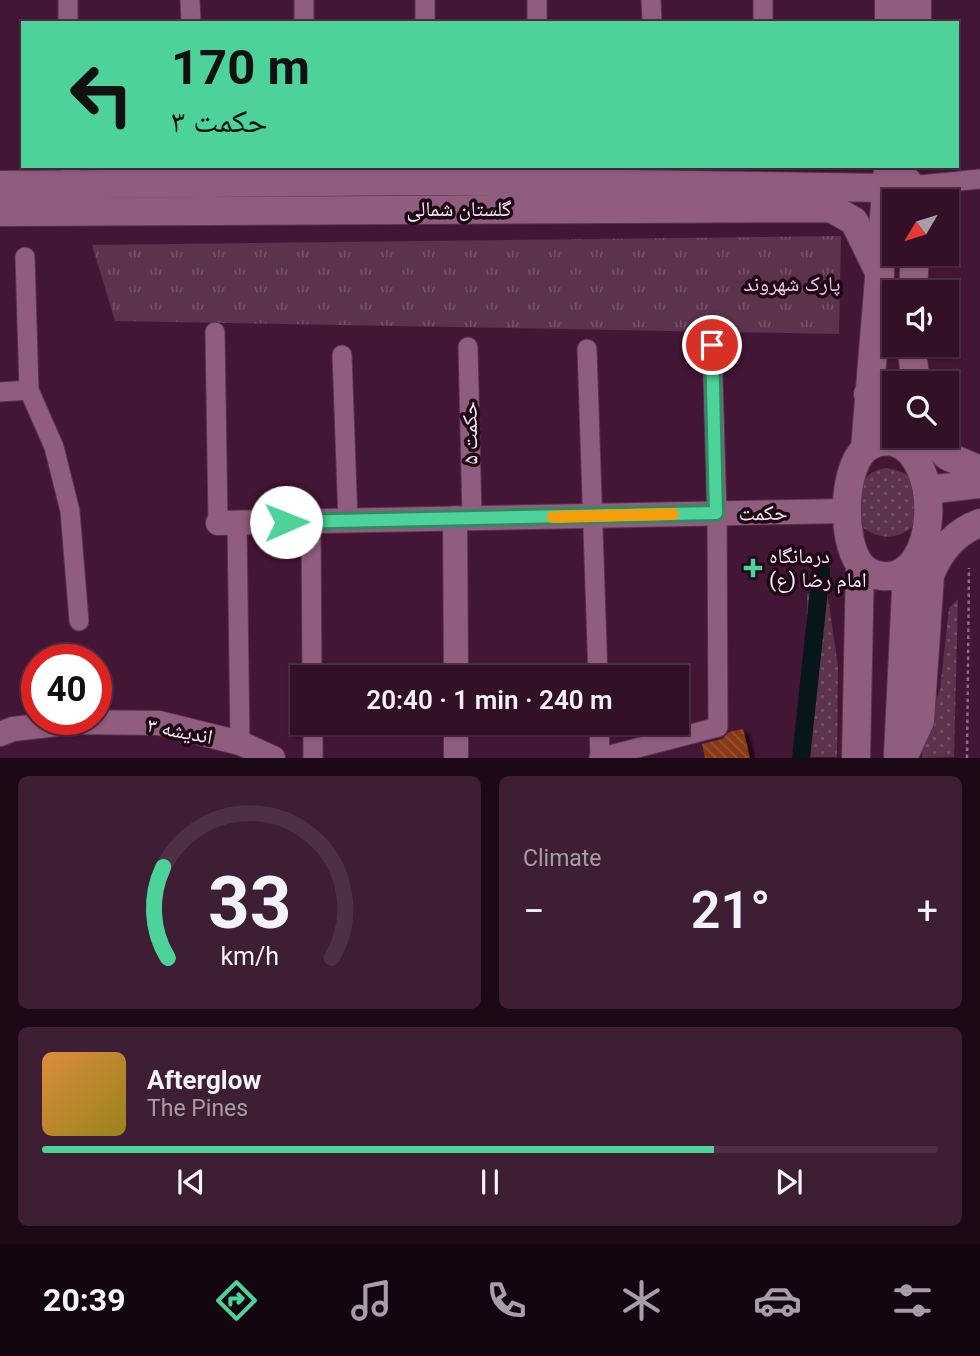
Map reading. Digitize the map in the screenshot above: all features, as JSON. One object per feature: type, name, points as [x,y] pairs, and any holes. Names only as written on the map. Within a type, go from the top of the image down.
[{"type":"main road","points":[[889,0],[889,21]]},
{"type":"main road","points":[[917,0],[917,21]]},
{"type":"main road","name":"گلستان شمالی","points":[[0,212],[71,187],[427,174],[907,185]]},
{"type":"main road","name":"گلستان شمالی","points":[[0,185],[831,208],[854,221],[880,274]]},
{"type":"main road","points":[[865,449],[880,274],[907,185]]},
{"type":"main road","points":[[868,394],[872,402],[882,409]]},
{"type":"main road","points":[[856,758],[860,565],[850,539],[847,511],[851,477],[857,461],[865,449],[882,442]]},
{"type":"main road","points":[[860,565],[874,575],[891,577],[907,570],[917,558],[928,520],[927,490],[916,448]]},
{"type":"main road","points":[[930,448],[947,456],[974,480]]},
{"type":"main road","points":[[927,490],[974,480]]},
{"type":"main road","points":[[974,480],[955,491],[951,499],[955,512],[974,518]]},
{"type":"main road","points":[[928,520],[974,518]]},
{"type":"main road","points":[[903,758],[920,721],[930,575],[937,557],[974,518]]},
{"type":"main road","points":[[898,758],[902,630],[907,570]]},
{"type":"main road","points":[[860,629],[864,620],[881,612],[891,614],[899,621],[902,630]]},
{"type":"street","points":[[68,0],[68,21]]},
{"type":"street","points":[[190,0],[191,21]]},
{"type":"street","points":[[304,0],[304,21]]},
{"type":"street","points":[[425,0],[425,21]]},
{"type":"street","points":[[537,0],[537,21]]},
{"type":"street","points":[[651,0],[652,21]]},
{"type":"street","points":[[763,0],[763,21]]},
{"type":"street","points":[[907,185],[980,179]]},
{"type":"street","points":[[25,257],[29,390],[54,447],[70,511],[79,621]]},
{"type":"street","points":[[215,332],[240,743]]},
{"type":"street","points":[[599,735],[599,757],[718,727],[712,345]]},
{"type":"street","name":"حکمت ۵","points":[[457,665],[468,347]]},
{"type":"street","points":[[587,349],[598,665]]},
{"type":"street","points":[[341,355],[348,521]]},
{"type":"street","points":[[0,391],[29,390]]},
{"type":"street","name":"حکمت","points":[[228,523],[847,511]]},
{"type":"street","points":[[311,521],[312,665]]},
{"type":"street","name":"اندیشه ۳","points":[[0,734],[13,729],[75,722],[159,723],[240,743],[273,758]]},
{"type":"street","points":[[313,735],[313,758]]},
{"type":"street","points":[[456,735],[456,758]]},
{"type":"path","points":[[967,758],[969,568]]},
{"type":"green space","name":"پارک شهروند","points":[[841,236],[839,334],[115,321],[92,245]]},
{"type":"green space","points":[[886,468],[902,472],[916,483],[914,526],[901,534],[888,537],[862,527],[853,495],[866,477]]},
{"type":"green space","points":[[827,591],[838,666],[837,757],[806,757],[807,594]]},
{"type":"green space","points":[[958,599],[954,757],[922,758],[923,738],[940,689],[949,608]]},
{"type":"building","points":[[743,729],[750,758],[705,758],[702,744],[722,739],[729,732]]},
{"type":"waterway","points":[[801,758],[821,571]]},
{"type":"slow traffic","points":[[553,517],[673,514]]},
{"type":"place","name":"درمانگاه امام رضا (ع)","points":[[753,568]]},
{"type":"route","points":[[286,522],[716,513],[712,345]]}]
